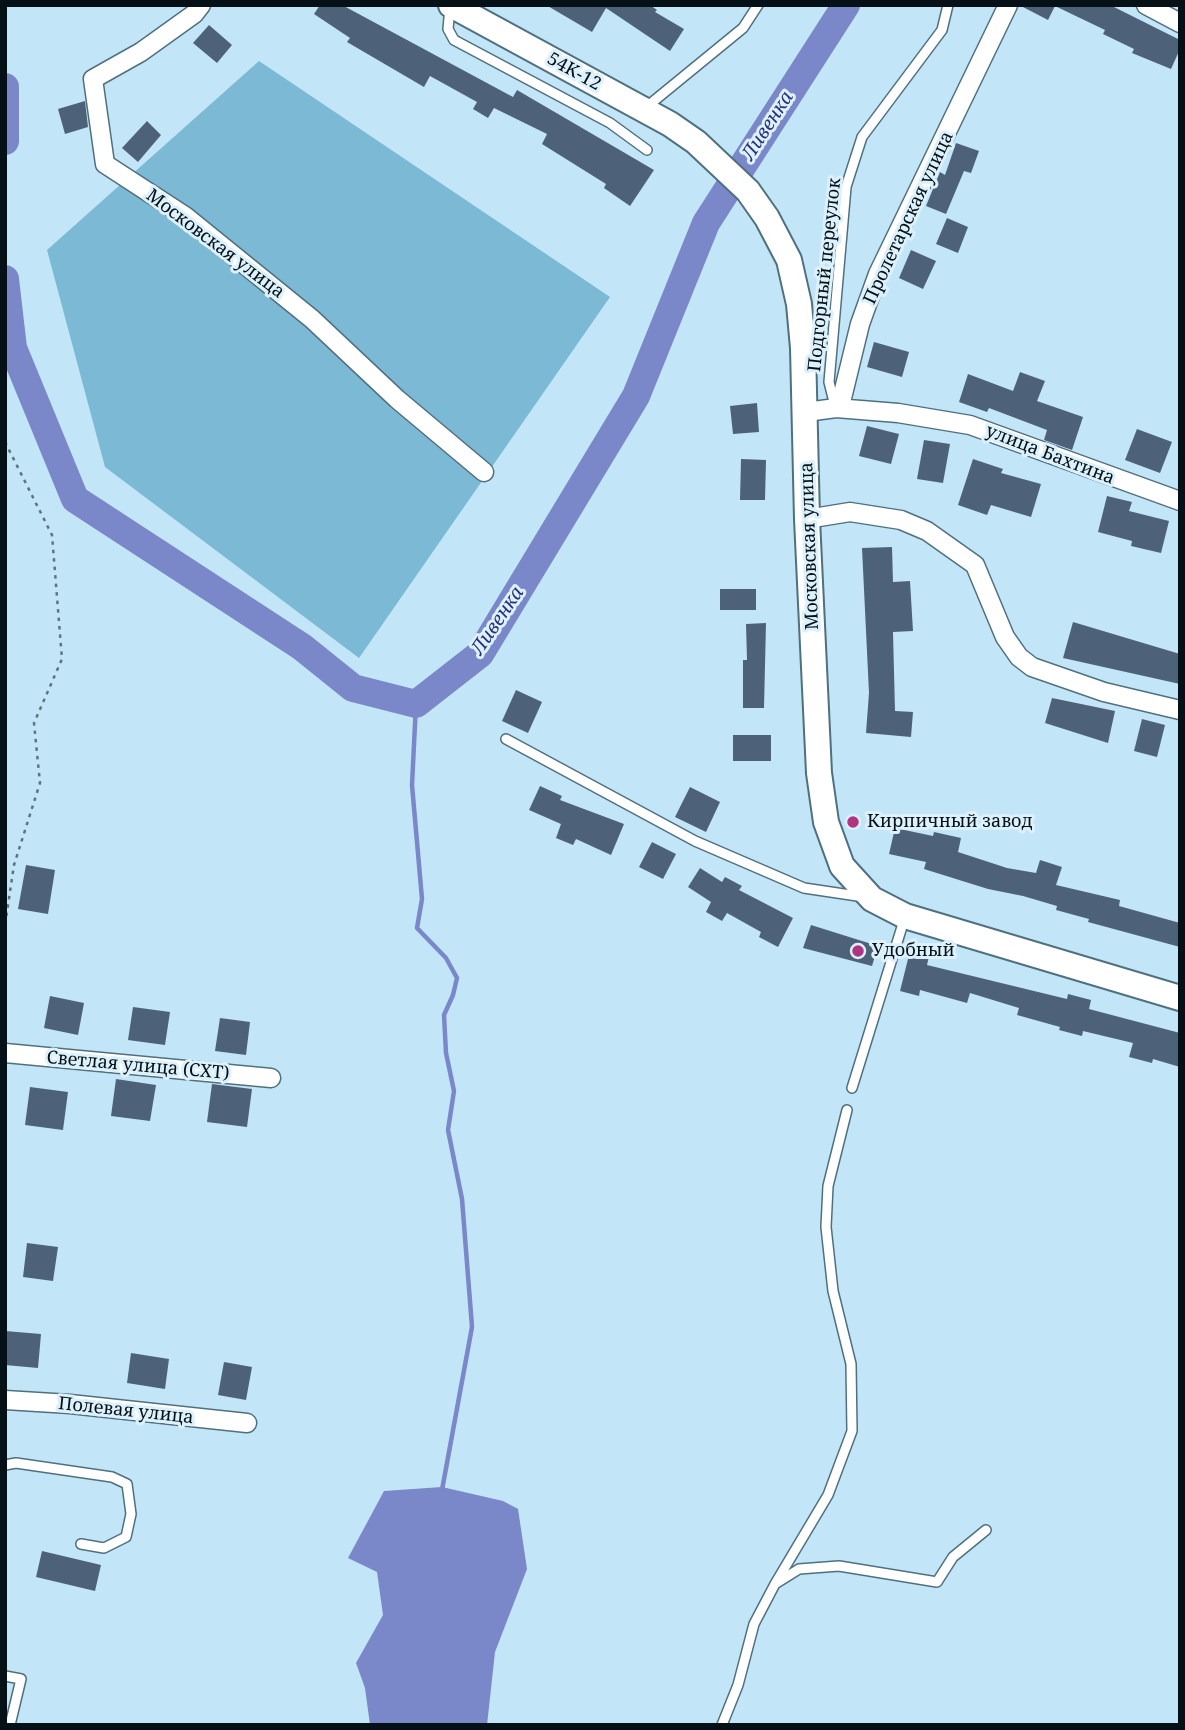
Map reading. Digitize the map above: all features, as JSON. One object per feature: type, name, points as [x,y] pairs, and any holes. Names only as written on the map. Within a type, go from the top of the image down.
[{"type":"street","name":"Московская улица","points":[[201,5],[194,14],[141,52],[93,79],[105,164],[185,216],[312,319],[397,400],[484,472]]},
{"type":"street","name":"54K-12","points":[[451,5],[643,110],[695,142],[748,191]]},
{"type":"street","name":"Пролетарская улица","points":[[836,408],[846,388],[860,324],[878,274],[1008,5]]},
{"type":"street","points":[[1146,5],[1180,23]]},
{"type":"street","name":"Московская улица","points":[[748,191],[767,218],[789,260],[799,304],[806,412],[807,519],[820,773],[826,822],[842,866],[872,898],[905,916],[1180,998]]},
{"type":"street","points":[[806,412],[836,408]]},
{"type":"street","name":"улица Бахтина","points":[[836,408],[898,413],[970,425],[1180,501]]},
{"type":"street","points":[[807,519],[850,512],[901,520],[927,531],[975,565],[1005,637],[1019,657],[1032,667],[1104,692],[1180,710]]},
{"type":"street","name":"Светлая улица (СХТ)","points":[[5,1053],[271,1078]]},
{"type":"street","name":"Полевая улица","points":[[5,1400],[70,1404],[247,1423]]},
{"type":"lane","points":[[451,5],[448,29],[454,40],[610,123],[647,150]]},
{"type":"lane","points":[[643,110],[743,28],[758,5]]},
{"type":"lane","name":"Подгорный переулок","points":[[836,408],[829,382],[846,187],[862,137],[942,30],[948,5]]},
{"type":"lane","name":"Московская улица","points":[[506,738],[695,841],[804,888],[872,898]]},
{"type":"lane","points":[[852,1088],[905,916]]},
{"type":"lane","points":[[722,1725],[738,1685],[754,1624],[828,1495],[852,1431],[851,1364],[833,1291],[826,1227],[828,1186],[847,1110]]},
{"type":"lane","points":[[5,1465],[16,1463],[112,1477],[127,1484],[131,1514],[126,1537],[104,1548],[81,1544]]},
{"type":"lane","points":[[775,1584],[799,1569],[839,1566],[937,1582],[953,1557],[986,1530]]},
{"type":"lane","points":[[5,1676],[21,1679],[10,1725]]},
{"type":"path","points":[[5,442],[52,535],[62,659],[34,723],[40,783],[14,864],[5,925]]},
{"type":"shaded area","points":[[259,61],[610,297],[359,658],[105,467],[47,250]]},
{"type":"shaded area","points":[[442,1487],[503,1501],[518,1509],[527,1569],[495,1652],[487,1725],[370,1725],[365,1688],[356,1663],[383,1615],[377,1572],[348,1558],[384,1491]]},
{"type":"building","points":[[320,5],[342,5],[513,97],[517,90],[654,170],[630,206],[604,188],[606,184],[542,144],[547,134],[494,108],[488,118],[473,109],[477,102],[430,76],[424,87],[347,42],[350,38],[314,14]]},
{"type":"building","points":[[546,5],[650,5],[657,10],[655,12],[684,29],[670,51],[606,8],[592,32]]},
{"type":"building","points":[[1019,5],[1110,5],[1180,40],[1180,49],[1171,69],[1132,53],[1134,49],[1103,34],[1105,30],[1055,6],[1048,20]]},
{"type":"building","points":[[209,25],[232,45],[217,63],[193,43]]},
{"type":"building","points":[[85,101],[88,127],[65,134],[58,109]]},
{"type":"building","points":[[147,121],[161,135],[138,162],[122,148]]},
{"type":"building","points":[[956,143],[979,151],[971,173],[964,171],[946,214],[926,206],[940,172],[945,175]]},
{"type":"building","points":[[947,218],[968,227],[958,253],[936,244]]},
{"type":"building","points":[[911,250],[936,261],[923,289],[899,278]]},
{"type":"building","points":[[874,342],[909,352],[902,377],[867,367]]},
{"type":"building","points":[[1020,372],[1045,381],[1037,401],[1083,417],[1072,450],[1044,440],[1047,430],[989,408],[987,412],[959,402],[968,374],[1013,391]]},
{"type":"building","points":[[757,403],[759,432],[733,434],[730,406]]},
{"type":"building","points":[[867,426],[899,434],[891,464],[859,456]]},
{"type":"building","points":[[1137,429],[1172,442],[1160,473],[1125,460]]},
{"type":"building","points":[[924,440],[950,444],[943,483],[917,479]]},
{"type":"building","points":[[741,459],[766,460],[765,500],[740,500]]},
{"type":"building","points":[[973,459],[1003,469],[1001,473],[1041,484],[1031,517],[991,505],[987,515],[958,505]]},
{"type":"building","points":[[1107,496],[1132,502],[1129,511],[1169,521],[1161,553],[1131,546],[1132,541],[1098,532]]},
{"type":"building","points":[[892,547],[893,582],[910,581],[913,631],[893,632],[895,711],[913,712],[911,737],[866,733],[869,693],[862,548]]},
{"type":"building","points":[[720,589],[756,589],[756,610],[720,610]]},
{"type":"building","points":[[1073,622],[1180,654],[1180,684],[1063,658]]},
{"type":"building","points":[[766,623],[764,708],[743,708],[743,660],[747,660],[746,624]]},
{"type":"building","points":[[516,690],[542,702],[528,733],[502,721]]},
{"type":"building","points":[[1052,698],[1115,711],[1108,743],[1045,723]]},
{"type":"building","points":[[1142,719],[1165,725],[1157,757],[1134,751]]},
{"type":"building","points":[[733,735],[771,735],[771,761],[733,761]]},
{"type":"building","points":[[540,786],[562,796],[560,800],[624,824],[611,855],[576,839],[573,845],[556,838],[561,824],[529,810]]},
{"type":"building","points":[[690,787],[720,802],[706,832],[675,817]]},
{"type":"building","points":[[895,828],[933,836],[934,832],[961,838],[958,852],[1007,868],[1036,873],[1040,860],[1062,867],[1056,885],[1120,900],[1119,906],[1180,923],[1180,947],[1088,922],[1089,919],[1056,910],[1057,906],[988,889],[924,869],[926,862],[889,854]]},
{"type":"building","points":[[652,842],[676,854],[663,879],[639,867]]},
{"type":"building","points":[[26,865],[55,870],[48,914],[18,909]]},
{"type":"building","points":[[700,868],[722,882],[725,877],[742,886],[739,890],[793,918],[778,947],[759,937],[761,932],[727,913],[722,921],[706,912],[711,902],[688,887]]},
{"type":"building","points":[[811,925],[878,946],[872,966],[803,948]]},
{"type":"building","points":[[910,951],[929,956],[927,965],[1067,999],[1068,994],[1091,1000],[1089,1009],[1180,1033],[1180,1067],[1153,1059],[1152,1063],[1129,1057],[1133,1043],[1083,1031],[1082,1036],[1059,1030],[1060,1027],[1017,1015],[1019,1008],[970,993],[967,1003],[920,990],[919,996],[900,991]]},
{"type":"building","points":[[50,996],[84,1003],[78,1035],[44,1028]]},
{"type":"building","points":[[133,1007],[170,1012],[165,1045],[128,1040]]},
{"type":"building","points":[[220,1018],[250,1022],[246,1055],[215,1051]]},
{"type":"building","points":[[116,1079],[156,1085],[150,1121],[111,1116]]},
{"type":"building","points":[[212,1084],[252,1089],[247,1127],[207,1122]]},
{"type":"building","points":[[30,1087],[68,1092],[63,1130],[25,1125]]},
{"type":"building","points":[[27,1243],[58,1247],[53,1281],[23,1277]]},
{"type":"building","points":[[5,1331],[41,1334],[38,1368],[5,1365]]},
{"type":"building","points":[[131,1353],[169,1359],[165,1389],[127,1383]]},
{"type":"building","points":[[224,1362],[252,1367],[246,1400],[218,1395]]},
{"type":"building","points":[[42,1551],[101,1565],[95,1591],[36,1577]]},
{"type":"waterway","name":"Ливенка","points":[[5,279],[13,348],[75,499],[302,647],[353,688],[416,704],[480,654],[636,396],[706,223],[846,5]]},
{"type":"waterway","name":"Ливенка","points":[[5,87],[5,141]]},
{"type":"waterway","points":[[416,704],[412,785],[422,899],[417,928],[446,958],[457,978],[444,1015],[446,1053],[454,1091],[448,1130],[462,1199],[472,1327],[442,1490]]},
{"type":"place","name":"Кирпичный завод","points":[[853,822]]},
{"type":"place","name":"Удобный","points":[[858,951]]}]
